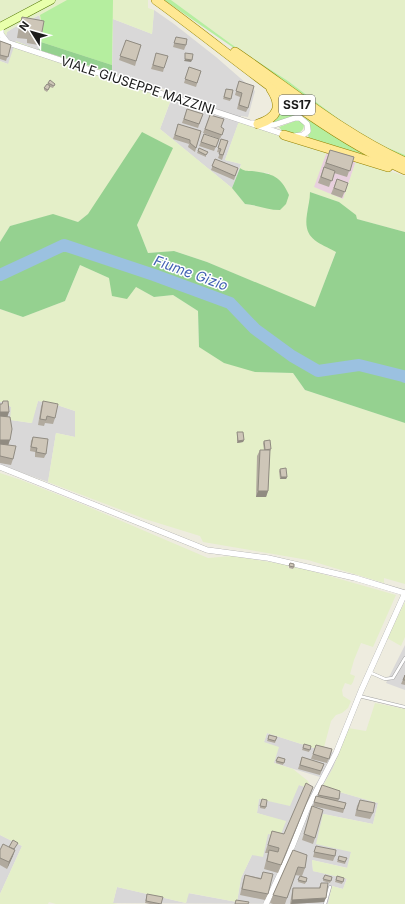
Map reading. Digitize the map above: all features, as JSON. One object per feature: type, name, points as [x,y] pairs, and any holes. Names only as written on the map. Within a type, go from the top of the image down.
[{"type":"main road","points":[[1,27],[51,0]]},
{"type":"main road","name":"SS17","points":[[156,0],[268,85],[344,138],[367,152],[405,171]]},
{"type":"main road","name":"SS17","points":[[196,29],[255,66],[355,136],[405,162]]},
{"type":"main road","points":[[255,123],[269,119],[277,110],[277,99],[268,85]]},
{"type":"main road","points":[[284,135],[405,171]]},
{"type":"street","points":[[1,27],[1,34],[7,43]]},
{"type":"street","name":"VIALE GIUSEPPE MAZZINI","points":[[0,40],[255,123],[284,135],[303,135],[308,131],[307,124],[304,120],[299,118],[274,125],[255,123]]},
{"type":"street","points":[[0,467],[207,550],[268,558],[355,578],[405,593],[358,696],[336,753],[308,807],[266,904]]},
{"type":"lane","points":[[369,672],[385,679],[393,678],[405,658]]},
{"type":"lane","points":[[358,696],[405,707]]},
{"type":"lane","points":[[325,904],[330,887]]},
{"type":"shaded area","points":[[154,10],[216,57],[255,91],[248,117],[241,116],[225,160],[241,164],[232,188],[160,129],[174,92],[112,73],[113,19],[152,34]]},
{"type":"shaded area","points":[[40,15],[43,29],[39,50],[8,64],[0,61],[0,43],[4,44],[7,32]]},
{"type":"shaded area","points":[[327,151],[356,161],[343,200],[313,187]]},
{"type":"shaded area","points":[[38,401],[51,403],[75,411],[75,437],[56,433],[48,482],[0,465],[0,402],[4,402],[11,407],[11,420],[31,423]]},
{"type":"shaded area","points":[[405,645],[405,690],[386,683]]},
{"type":"shaded area","points":[[267,733],[323,751],[339,753],[333,768],[322,787],[378,803],[373,824],[324,814],[351,852],[348,868],[312,860],[313,871],[347,878],[343,889],[332,886],[328,904],[113,903],[117,887],[186,903],[188,893],[237,902],[241,878],[252,855],[268,834],[286,822],[257,813],[259,798],[299,785],[313,789],[320,777],[274,763],[264,742]]},
{"type":"shaded area","points":[[0,835],[22,846],[0,894]]},
{"type":"green space","points":[[0,0],[148,0],[148,8],[154,10],[152,34],[113,19],[111,78],[171,99],[160,129],[232,188],[245,204],[262,207],[269,173],[243,171],[240,168],[241,164],[225,160],[239,121],[327,151],[314,187],[343,199],[356,161],[405,176],[405,232],[357,219],[339,202],[310,192],[310,201],[307,213],[325,246],[336,251],[315,308],[207,262],[174,251],[148,253],[137,225],[172,148],[78,222],[52,215],[10,226],[0,242],[0,61],[8,64],[16,41],[39,50],[43,29],[39,15],[7,32],[4,44],[0,43]]},
{"type":"green space","points":[[67,0],[113,0],[112,65],[41,42],[43,29],[40,15]]},
{"type":"green space","points":[[164,0],[171,0],[231,44],[288,81],[348,126],[381,145],[405,155],[405,159],[378,147]]},
{"type":"green space","points":[[171,0],[405,0],[405,155],[381,145],[348,126],[288,81],[231,44]]},
{"type":"green space","points":[[41,42],[112,65],[112,73],[39,50]]},
{"type":"green space","points":[[283,101],[366,154],[364,155],[309,138],[308,135],[311,130],[310,125],[307,119],[301,116],[273,123],[280,104]]},
{"type":"green space","points":[[298,120],[304,124],[302,131],[292,133],[282,131],[279,127]]},
{"type":"green space","points":[[142,132],[173,148],[137,225],[148,253],[174,251],[207,262],[315,307],[336,252],[317,242],[309,234],[306,222],[310,192],[339,202],[356,215],[357,219],[405,232],[405,423],[305,390],[293,373],[255,372],[224,363],[199,347],[198,311],[173,295],[154,297],[136,287],[127,299],[112,296],[109,278],[80,265],[65,301],[23,317],[0,309],[0,242],[10,226],[53,214],[78,222],[88,214]]},
{"type":"green space","points":[[240,168],[246,171],[270,175],[279,179],[289,195],[286,204],[280,210],[245,204],[232,188]]},
{"type":"green space","points":[[80,265],[109,278],[136,287],[154,297],[173,295],[198,311],[199,347],[255,372],[293,373],[305,390],[405,423],[405,584],[384,578],[384,583],[308,560],[203,542],[200,536],[145,519],[48,482],[56,433],[75,437],[75,411],[51,403],[38,401],[32,423],[10,420],[11,407],[4,402],[0,402],[0,309],[23,317],[65,301]]},
{"type":"green space","points":[[0,473],[84,505],[208,558],[232,556],[289,565],[288,568],[293,569],[294,566],[396,595],[373,647],[361,643],[350,674],[355,676],[353,682],[351,685],[345,683],[342,690],[343,696],[351,701],[348,708],[342,713],[336,715],[331,721],[323,751],[267,733],[264,742],[279,747],[274,763],[293,769],[308,781],[309,784],[308,788],[299,785],[290,806],[259,799],[257,813],[286,821],[280,837],[268,834],[263,857],[252,855],[241,878],[237,902],[189,893],[186,903],[117,887],[113,903],[118,904],[56,904],[49,902],[48,904],[0,904],[0,894],[22,846],[0,835]]},
{"type":"green space","points":[[405,602],[405,637],[401,646],[387,638]]},
{"type":"green space","points":[[375,703],[405,709],[405,904],[328,904],[332,886],[343,889],[347,879],[313,871],[312,860],[347,868],[351,852],[316,844],[323,814],[373,824],[378,803],[322,787],[333,768],[348,728],[366,731]]},
{"type":"building","points":[[22,17],[44,21],[41,37],[30,35],[30,31],[20,29]]},
{"type":"building","points":[[176,37],[187,39],[186,45],[174,43]]},
{"type":"building","points":[[126,40],[141,45],[136,61],[120,56]]},
{"type":"building","points":[[0,41],[11,45],[8,57],[0,55]]},
{"type":"building","points":[[156,53],[168,56],[164,68],[153,65]]},
{"type":"building","points":[[185,53],[193,54],[192,60],[185,59]]},
{"type":"building","points":[[189,67],[201,71],[197,83],[185,79]]},
{"type":"building","points":[[50,80],[55,84],[54,86],[48,83]]},
{"type":"building","points":[[239,81],[254,86],[248,108],[239,105],[242,93],[236,91]]},
{"type":"building","points":[[47,84],[50,86],[48,90],[44,88]]},
{"type":"building","points":[[226,89],[233,90],[231,99],[224,97]]},
{"type":"building","points":[[187,109],[203,114],[199,124],[184,119]]},
{"type":"building","points":[[210,115],[224,119],[221,127],[224,129],[222,135],[205,129]]},
{"type":"building","points":[[178,124],[201,131],[196,148],[190,143],[190,140],[175,135]]},
{"type":"building","points":[[204,134],[219,139],[216,147],[201,142]]},
{"type":"building","points":[[221,139],[228,141],[223,155],[219,154],[221,149],[218,148]]},
{"type":"building","points":[[199,148],[208,152],[206,155],[198,151]]},
{"type":"building","points":[[330,150],[354,157],[350,171],[326,163]]},
{"type":"building","points":[[215,159],[238,168],[235,176],[212,166]]},
{"type":"building","points":[[324,167],[335,171],[332,181],[321,177]]},
{"type":"building","points":[[337,179],[348,183],[345,192],[334,188]]},
{"type":"building","points":[[3,401],[8,401],[9,412],[0,412],[0,404],[2,404]]},
{"type":"building","points":[[43,401],[58,404],[55,418],[47,416],[46,420],[40,419]]},
{"type":"building","points":[[0,416],[10,417],[12,429],[10,440],[0,440]]},
{"type":"building","points":[[237,432],[243,432],[244,440],[238,441]]},
{"type":"building","points":[[33,437],[48,439],[46,454],[36,452],[37,448],[31,447]]},
{"type":"building","points":[[270,440],[271,449],[265,450],[264,441]]},
{"type":"building","points":[[0,444],[16,446],[13,459],[0,456]]},
{"type":"building","points":[[260,450],[270,450],[268,491],[258,491]]},
{"type":"building","points":[[286,468],[287,477],[281,477],[280,469]]},
{"type":"building","points":[[290,563],[294,564],[294,567],[289,566]]},
{"type":"building","points":[[269,735],[277,737],[275,741],[268,739]]},
{"type":"building","points":[[304,744],[311,746],[310,750],[303,748]]},
{"type":"building","points":[[316,745],[332,749],[329,759],[313,754]]},
{"type":"building","points":[[278,757],[285,759],[284,763],[276,761]]},
{"type":"building","points":[[302,757],[324,764],[321,771],[300,765]]},
{"type":"building","points":[[306,783],[313,787],[281,865],[267,861],[269,850],[278,852],[279,848],[268,845],[272,831],[284,834]]},
{"type":"building","points":[[322,785],[340,791],[339,799],[318,795]]},
{"type":"building","points":[[316,796],[346,803],[344,809],[314,802]]},
{"type":"building","points":[[262,799],[267,800],[266,807],[260,806]]},
{"type":"building","points":[[360,800],[375,803],[373,813],[357,810]]},
{"type":"building","points":[[312,806],[323,810],[315,838],[304,834]]},
{"type":"building","points":[[13,840],[18,843],[14,849],[9,847]]},
{"type":"building","points":[[3,844],[15,850],[9,862],[0,858],[0,850]]},
{"type":"building","points":[[316,846],[336,850],[335,856],[314,852]]},
{"type":"building","points":[[293,850],[307,855],[305,868],[298,867],[287,898],[273,895]]},
{"type":"building","points":[[339,856],[347,858],[345,862],[338,860]]},
{"type":"building","points":[[263,872],[273,874],[268,894],[242,889],[245,875],[261,879]]},
{"type":"building","points":[[325,875],[332,877],[331,881],[323,879]]},
{"type":"building","points":[[300,876],[307,878],[306,882],[298,880]]},
{"type":"building","points":[[337,876],[344,878],[343,882],[336,880]]},
{"type":"building","points":[[321,883],[328,883],[326,898],[292,900],[293,888],[320,888]]},
{"type":"building","points":[[147,894],[163,897],[161,904],[146,901]]},
{"type":"building","points":[[236,900],[249,902],[248,904],[235,904]]},
{"type":"waterway","name":"Fiume Gizio","points":[[0,275],[64,245],[154,275],[230,303],[255,329],[292,356],[318,371],[359,365],[405,377]]}]
